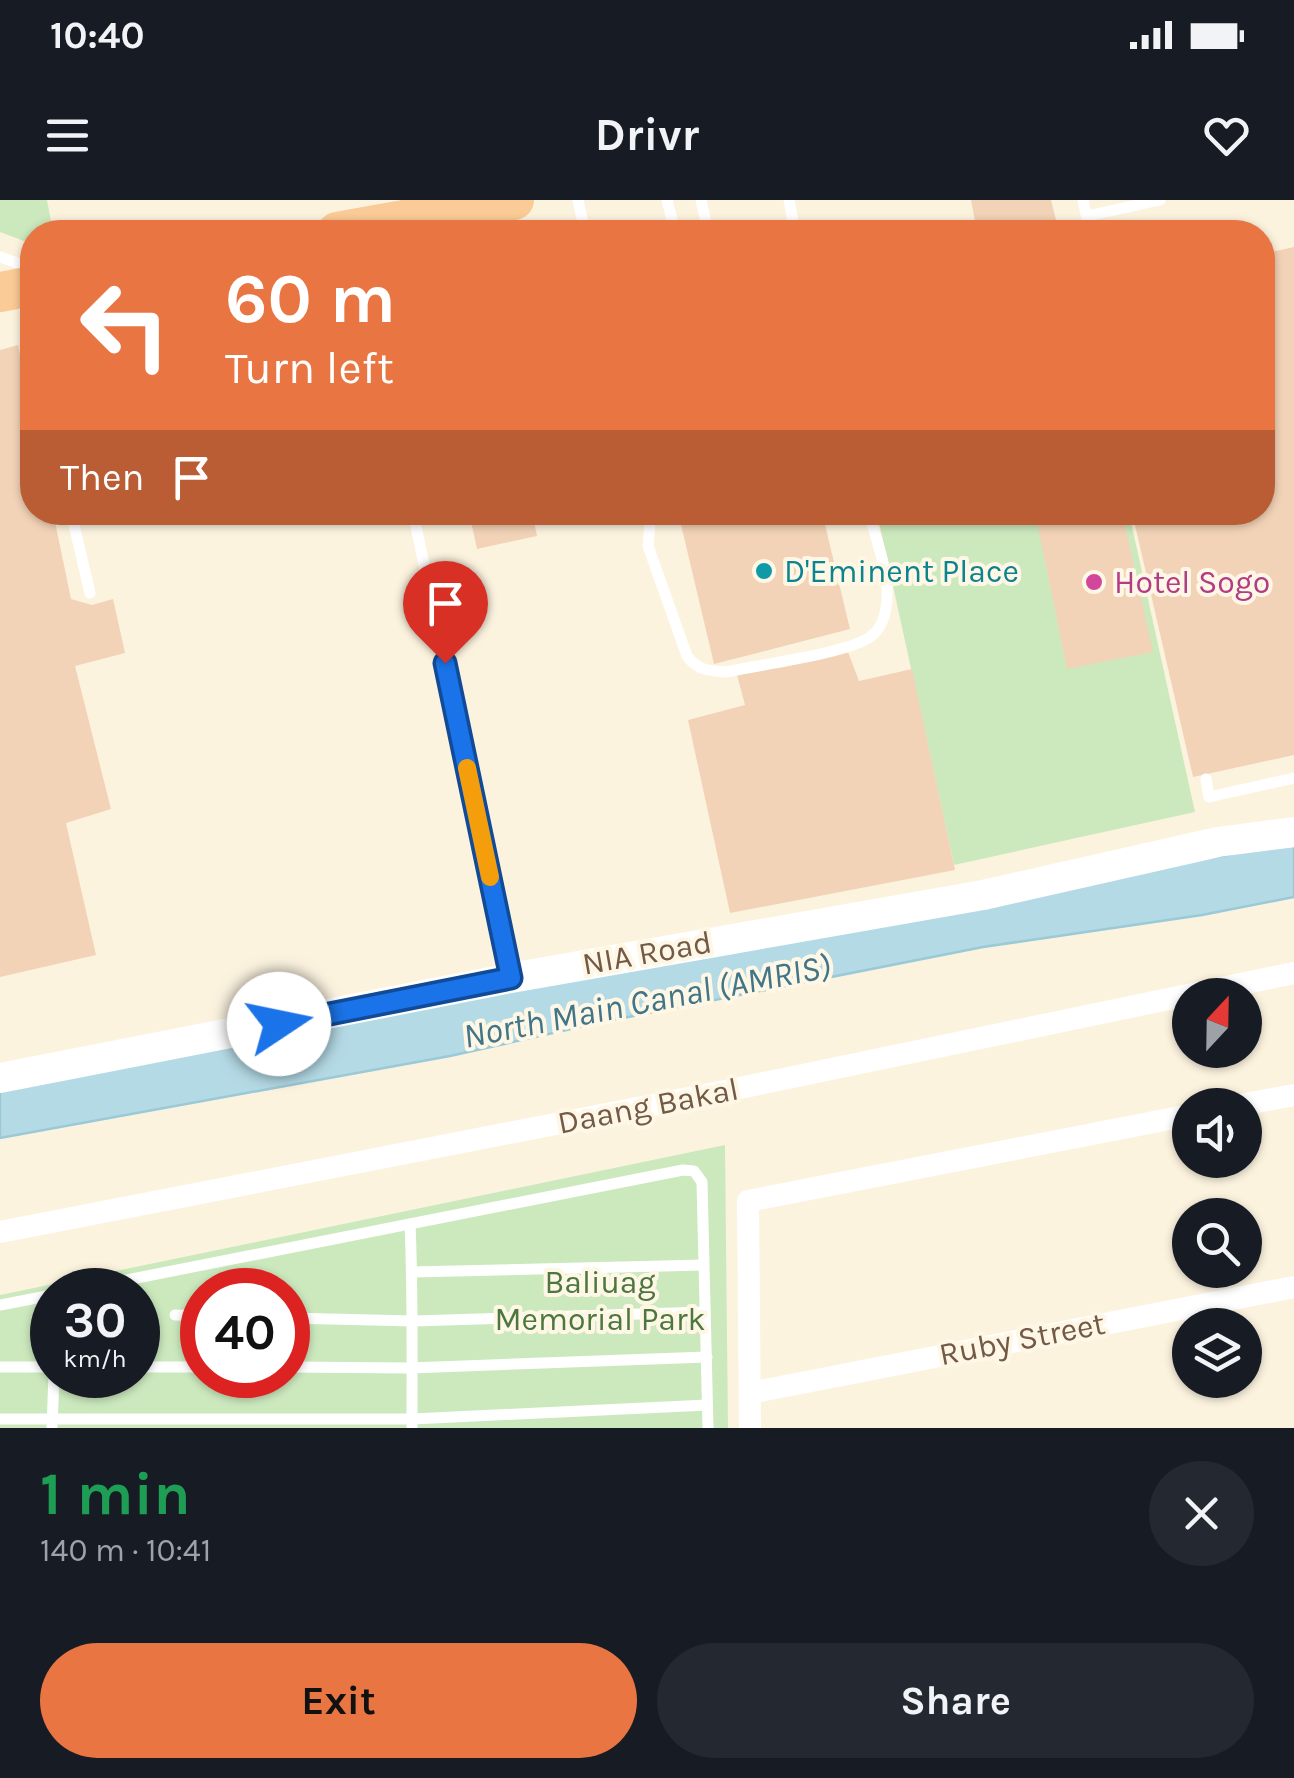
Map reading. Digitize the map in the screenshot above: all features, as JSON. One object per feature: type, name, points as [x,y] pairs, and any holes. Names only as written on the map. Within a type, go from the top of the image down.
[{"type":"highway","points":[[391,220],[453,206],[514,200]]},
{"type":"street","name":"NIA Road","points":[[0,1078],[511,978],[983,895],[1218,842],[1294,832]]},
{"type":"street","name":"Daang Bakal","points":[[0,1232],[730,1090],[1294,974]]},
{"type":"street","points":[[1262,1101],[1294,1094]]},
{"type":"street","points":[[750,1428],[748,1201],[1172,1119]]},
{"type":"street","name":"Ruby Street","points":[[750,1394],[1294,1287]]},
{"type":"lane","points":[[1083,200],[1087,220]]},
{"type":"lane","points":[[1086,216],[1160,200]]},
{"type":"lane","points":[[74,525],[90,593]]},
{"type":"lane","points":[[416,525],[511,978]]},
{"type":"lane","points":[[650,525],[648,546],[687,656],[706,670],[726,672],[846,648],[869,638],[878,629],[887,604],[887,586],[872,525]]},
{"type":"lane","points":[[1206,779],[1210,797],[1294,778]]},
{"type":"lane","points":[[160,1273],[683,1170],[694,1172],[702,1182],[708,1428]]},
{"type":"lane","points":[[410,1224],[414,1321],[410,1368],[412,1424]]},
{"type":"lane","points":[[412,1272],[704,1265]]},
{"type":"lane","points":[[0,1305],[30,1299]]},
{"type":"lane","points":[[310,1319],[414,1321],[706,1312]]},
{"type":"lane","points":[[175,1315],[180,1315]]},
{"type":"lane","points":[[310,1368],[707,1358]]},
{"type":"lane","points":[[0,1367],[30,1367]]},
{"type":"lane","points":[[52,1423],[53,1398]]},
{"type":"lane","points":[[0,1419],[52,1423],[412,1424],[708,1404]]},
{"type":"green space","points":[[0,200],[47,200],[51,220],[20,220],[20,240],[0,232]]},
{"type":"green space","points":[[880,525],[1132,525],[1195,812],[954,865]]},
{"type":"green space","name":"Baliuag Memorial Park","points":[[725,1145],[728,1428],[0,1428],[0,1295],[30,1289],[30,1398],[160,1398],[160,1268],[130,1268]]},
{"type":"water","name":"North Main Canal (AMRIS)","points":[[1294,842],[1294,897],[1202,915],[983,947],[450,1056],[0,1138],[0,1092]]},
{"type":"building","points":[[971,200],[1051,200],[1056,220],[975,220]]},
{"type":"building","points":[[1294,247],[1294,755],[1193,777],[1135,525],[1275,525],[1275,251]]},
{"type":"building","points":[[18,345],[20,355],[20,525],[56,525],[71,599],[92,605],[113,599],[125,653],[75,666],[111,809],[66,823],[96,955],[0,977],[0,350]]},
{"type":"building","points":[[472,525],[535,525],[537,536],[477,549]]},
{"type":"building","name":"D'Eminent Place","points":[[681,525],[825,525],[850,629],[714,664]]},
{"type":"building","name":"Hotel Sogo","points":[[1038,525],[1125,525],[1153,652],[1067,669]]},
{"type":"building","points":[[848,652],[859,681],[912,669],[955,870],[730,913],[688,720],[745,705],[737,675]]},
{"type":"slow traffic","points":[[467,768],[490,877]]},
{"type":"place","name":"D'Eminent Place","points":[[764,571]]},
{"type":"place","name":"Hotel Sogo","points":[[1094,582]]},
{"type":"route","points":[[279,1024],[511,978],[445,663]]}]
